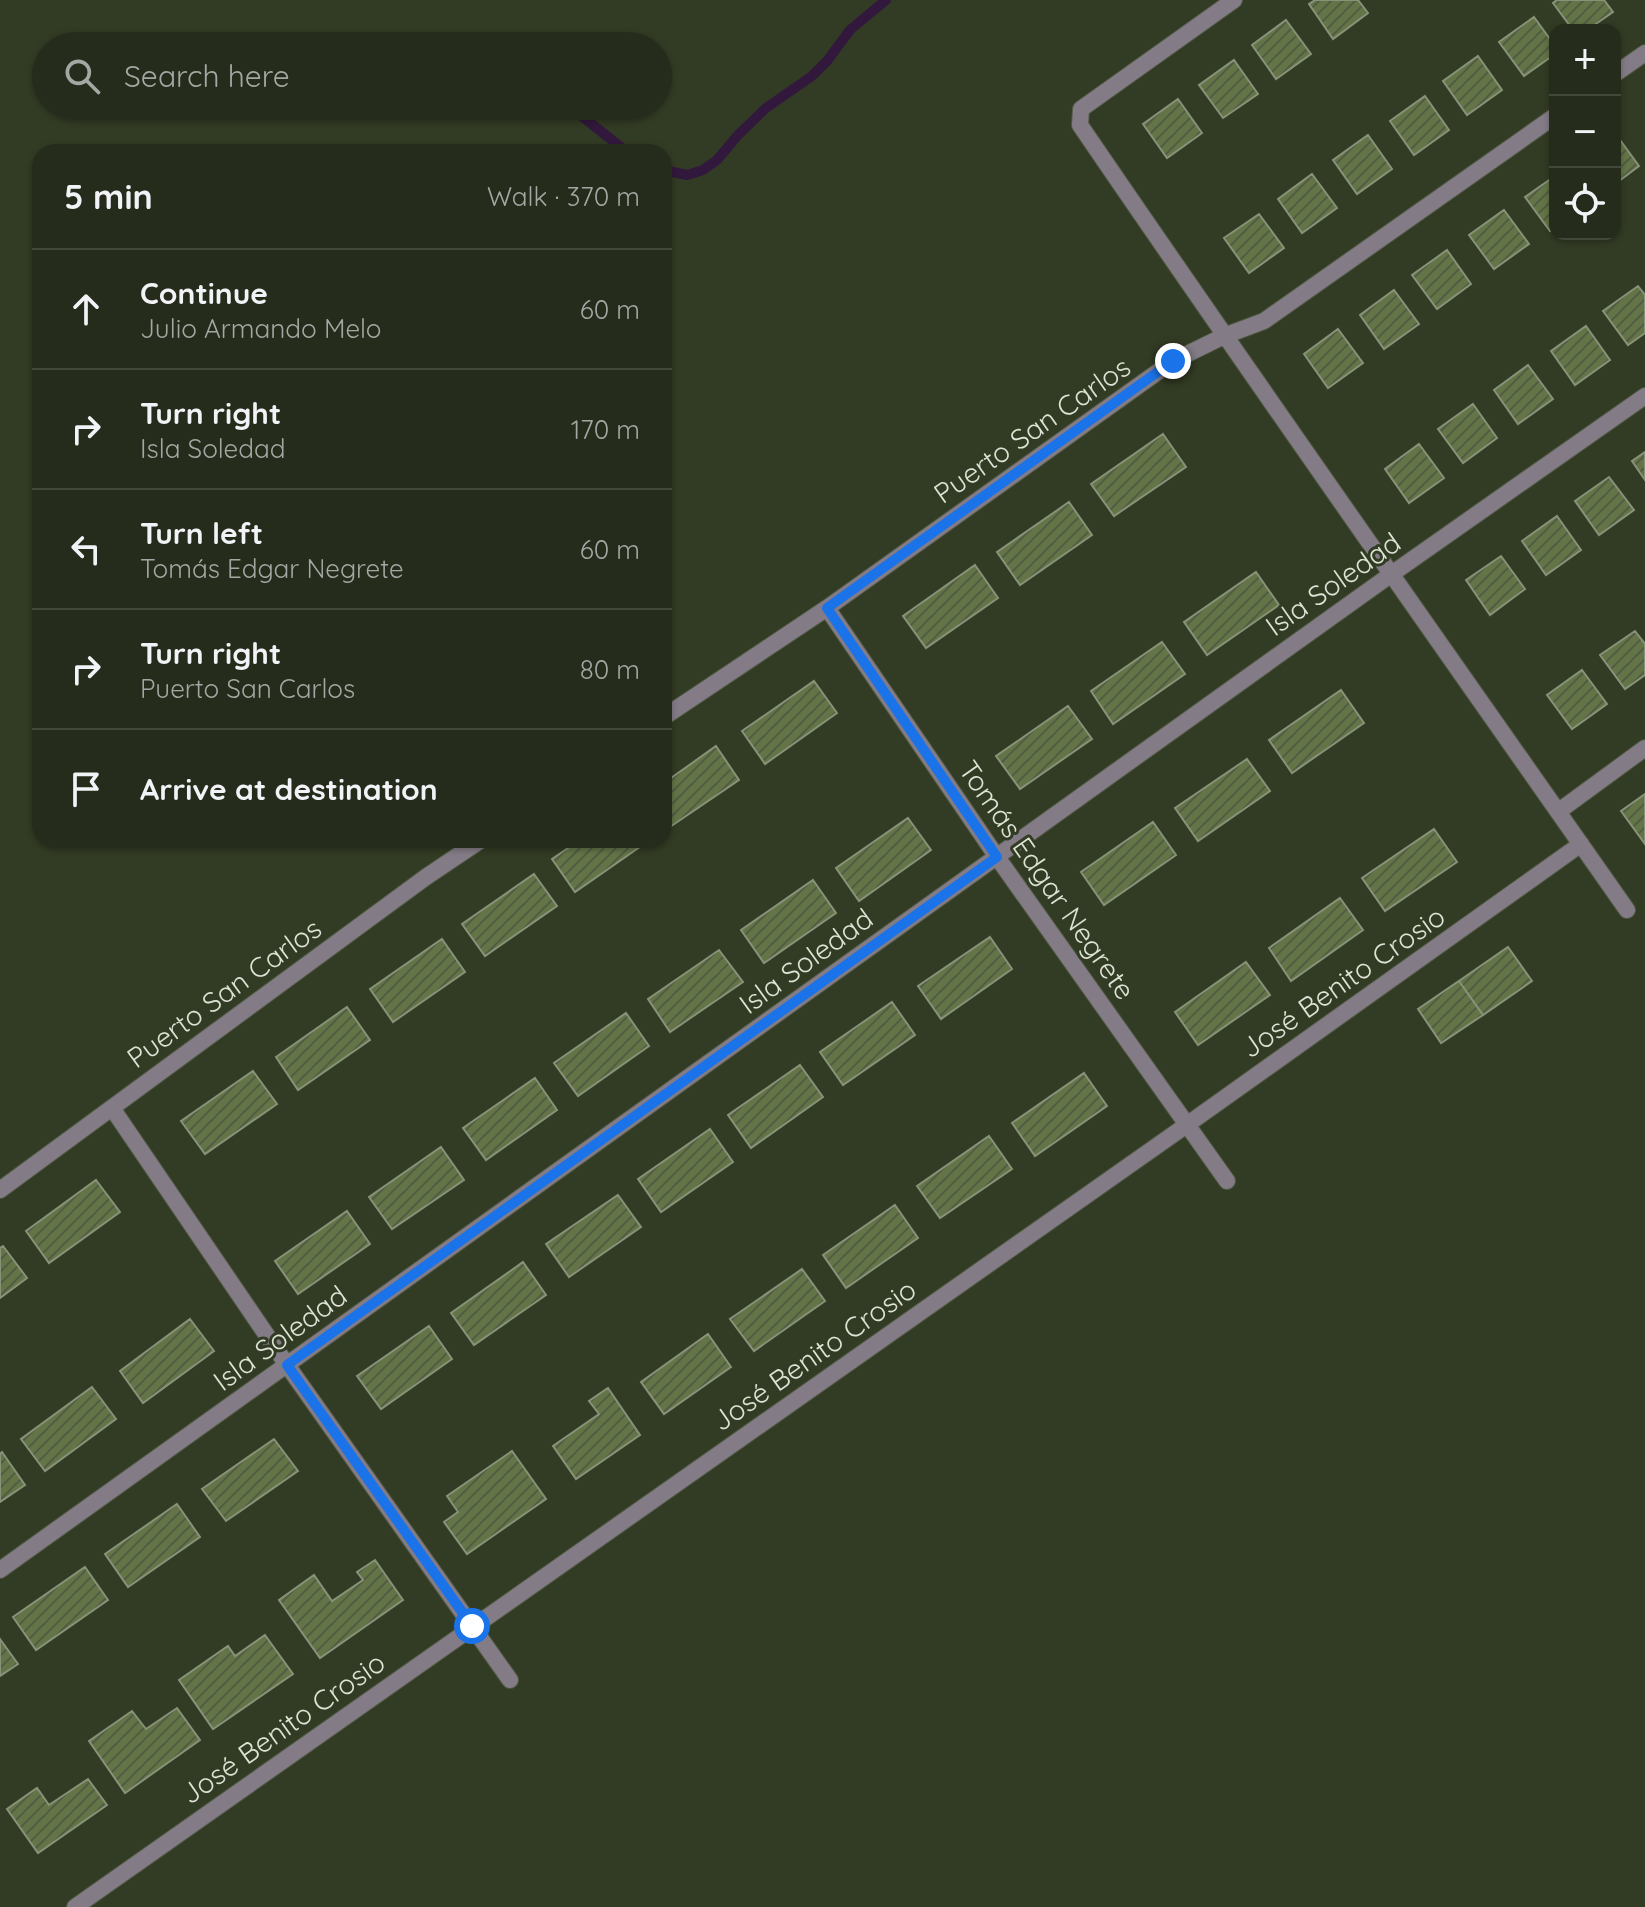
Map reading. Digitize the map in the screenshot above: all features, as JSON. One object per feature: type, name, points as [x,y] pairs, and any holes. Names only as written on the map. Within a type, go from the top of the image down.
[{"type":"street","points":[[1234,0],[1081,109],[1080,125],[1224,336],[1627,910]]},
{"type":"street","points":[[1621,70],[1645,53]]},
{"type":"street","name":"Puerto San Carlos","points":[[672,712],[827,608],[1173,361],[1264,321],[1549,120]]},
{"type":"street","name":"Isla Soledad","points":[[0,1570],[1645,396]]},
{"type":"street","name":"Tomás Edgar Negrete","points":[[827,608],[997,857],[1227,1181]]},
{"type":"street","points":[[1559,811],[1645,748]]},
{"type":"street","name":"José Benito Crosio","points":[[75,1907],[1581,844]]},
{"type":"street","name":"Puerto San Carlos","points":[[0,1190],[469,848]]},
{"type":"street","points":[[112,1108],[287,1365],[510,1680]]},
{"type":"building","points":[[1315,0],[1358,0],[1368,13],[1333,39],[1309,4]]},
{"type":"building","points":[[1557,0],[1604,0],[1613,12],[1596,24],[1569,24],[1553,3]]},
{"type":"building","points":[[1534,17],[1549,38],[1549,58],[1524,76],[1499,42]]},
{"type":"building","points":[[1286,20],[1311,54],[1276,79],[1252,45]]},
{"type":"building","points":[[1478,56],[1502,90],[1467,115],[1443,81]]},
{"type":"building","points":[[1234,60],[1258,94],[1223,118],[1199,85]]},
{"type":"building","points":[[1425,96],[1449,130],[1414,155],[1390,121]]},
{"type":"building","points":[[1178,99],[1202,133],[1167,158],[1143,124]]},
{"type":"building","points":[[1368,135],[1392,169],[1357,194],[1333,160]]},
{"type":"building","points":[[1621,141],[1639,166],[1621,180]]},
{"type":"building","points":[[1312,174],[1337,208],[1302,233],[1278,199]]},
{"type":"building","points":[[1549,180],[1549,230],[1525,197]]},
{"type":"building","points":[[1504,210],[1529,244],[1494,269],[1469,235]]},
{"type":"building","points":[[1259,214],[1284,248],[1249,273],[1224,238]]},
{"type":"building","points":[[1447,250],[1471,284],[1437,309],[1412,275]]},
{"type":"building","points":[[1638,286],[1645,295],[1645,333],[1628,345],[1603,311]]},
{"type":"building","points":[[1394,290],[1419,324],[1384,349],[1360,315]]},
{"type":"building","points":[[1586,326],[1610,360],[1575,385],[1551,351]]},
{"type":"building","points":[[1338,329],[1363,363],[1328,388],[1304,354]]},
{"type":"building","points":[[1528,365],[1553,399],[1518,424],[1494,390]]},
{"type":"building","points":[[1473,404],[1497,438],[1463,463],[1438,429]]},
{"type":"building","points":[[1163,434],[1186,467],[1114,516],[1091,484]]},
{"type":"building","points":[[1419,444],[1444,478],[1409,503],[1385,469]]},
{"type":"building","points":[[1645,452],[1645,480],[1632,461]]},
{"type":"building","points":[[1609,477],[1634,510],[1599,535],[1575,501]]},
{"type":"building","points":[[1069,502],[1092,535],[1020,585],[997,552]]},
{"type":"building","points":[[1557,516],[1581,550],[1546,575],[1522,541]]},
{"type":"building","points":[[1501,556],[1525,589],[1490,615],[1466,580]]},
{"type":"building","points":[[975,565],[998,598],[926,648],[903,616]]},
{"type":"building","points":[[1256,572],[1279,605],[1207,655],[1184,622]]},
{"type":"building","points":[[1635,631],[1645,644],[1645,675],[1625,689],[1600,655]]},
{"type":"building","points":[[1162,642],[1185,674],[1113,724],[1091,691]]},
{"type":"building","points":[[1582,670],[1607,704],[1572,729],[1547,695]]},
{"type":"building","points":[[814,681],[837,713],[765,764],[742,731]]},
{"type":"building","points":[[1341,690],[1364,723],[1292,773],[1269,740]]},
{"type":"building","points":[[1068,706],[1092,739],[1020,789],[996,756]]},
{"type":"building","points":[[716,746],[739,780],[672,826],[672,777]]},
{"type":"building","points":[[1247,759],[1270,791],[1198,841],[1175,808]]},
{"type":"building","points":[[1645,794],[1645,844],[1621,811]]},
{"type":"building","points":[[908,818],[931,850],[859,901],[836,868]]},
{"type":"building","points":[[1153,822],[1176,855],[1104,905],[1081,872]]},
{"type":"building","points":[[1434,829],[1457,862],[1385,911],[1362,878]]},
{"type":"building","points":[[568,848],[638,848],[575,892],[552,859]]},
{"type":"building","points":[[534,874],[557,906],[485,956],[462,924]]},
{"type":"building","points":[[813,880],[836,913],[764,963],[741,930]]},
{"type":"building","points":[[1340,898],[1363,930],[1291,981],[1269,948]]},
{"type":"building","points":[[990,937],[1012,969],[941,1019],[918,986]]},
{"type":"building","points":[[442,939],[465,972],[393,1022],[370,989]]},
{"type":"building","points":[[1508,947],[1532,981],[1483,1015],[1459,981]]},
{"type":"building","points":[[719,950],[743,982],[670,1032],[648,999]]},
{"type":"building","points":[[1246,962],[1270,995],[1198,1045],[1175,1012]]},
{"type":"building","points":[[1459,981],[1483,1015],[1441,1043],[1418,1009]]},
{"type":"building","points":[[892,1002],[915,1035],[843,1085],[820,1052]]},
{"type":"building","points":[[347,1007],[370,1040],[298,1090],[276,1057]]},
{"type":"building","points":[[626,1013],[649,1046],[578,1096],[554,1063]]},
{"type":"building","points":[[800,1065],[823,1097],[751,1148],[728,1115]]},
{"type":"building","points":[[253,1071],[277,1104],[205,1154],[181,1121]]},
{"type":"building","points":[[1084,1073],[1107,1106],[1035,1156],[1012,1123]]},
{"type":"building","points":[[535,1078],[557,1110],[486,1160],[463,1128]]},
{"type":"building","points":[[710,1129],[733,1162],[661,1212],[638,1179]]},
{"type":"building","points":[[989,1136],[1012,1169],[940,1218],[917,1186]]},
{"type":"building","points":[[441,1147],[464,1180],[392,1229],[369,1197]]},
{"type":"building","points":[[96,1180],[120,1212],[49,1263],[26,1231]]},
{"type":"building","points":[[618,1195],[641,1227],[569,1277],[546,1244]]},
{"type":"building","points":[[895,1205],[918,1238],[846,1288],[823,1255]]},
{"type":"building","points":[[347,1211],[370,1244],[298,1294],[275,1261]]},
{"type":"building","points":[[3,1246],[27,1278],[0,1298],[0,1248]]},
{"type":"building","points":[[523,1262],[546,1295],[474,1345],[451,1313]]},
{"type":"building","points":[[802,1269],[825,1301],[754,1351],[730,1319]]},
{"type":"building","points":[[190,1319],[214,1351],[143,1403],[120,1371]]},
{"type":"building","points":[[429,1326],[452,1359],[381,1409],[357,1376]]},
{"type":"building","points":[[708,1334],[731,1367],[664,1414],[641,1382]]},
{"type":"building","points":[[92,1387],[116,1419],[45,1471],[21,1439]]},
{"type":"building","points":[[608,1388],[640,1435],[576,1479],[553,1446],[599,1414],[589,1401]]},
{"type":"building","points":[[274,1439],[298,1471],[226,1521],[202,1489]]},
{"type":"building","points":[[512,1451],[546,1499],[467,1554],[444,1522],[458,1512],[447,1496]]},
{"type":"building","points":[[2,1452],[25,1485],[0,1502],[0,1454]]},
{"type":"building","points":[[177,1504],[200,1537],[128,1587],[105,1554]]},
{"type":"building","points":[[375,1560],[403,1600],[320,1658],[279,1600],[314,1575],[332,1601],[363,1580],[357,1572]]},
{"type":"building","points":[[85,1567],[108,1600],[36,1650],[13,1617]]},
{"type":"building","points":[[265,1635],[293,1674],[213,1729],[179,1680],[228,1646],[235,1656]]},
{"type":"building","points":[[0,1639],[18,1664],[0,1676]]},
{"type":"building","points":[[177,1708],[200,1740],[125,1793],[89,1741],[132,1711],[146,1729]]},
{"type":"building","points":[[88,1779],[107,1805],[38,1853],[7,1809],[37,1788],[49,1805]]},
{"type":"waterway","points":[[672,172],[687,175],[703,170],[717,160],[766,108],[812,76],[850,30],[886,0]]},
{"type":"waterway","points":[[587,120],[617,144]]},
{"type":"route","points":[[472,1626],[287,1365],[997,857],[827,608],[1173,361]]}]
